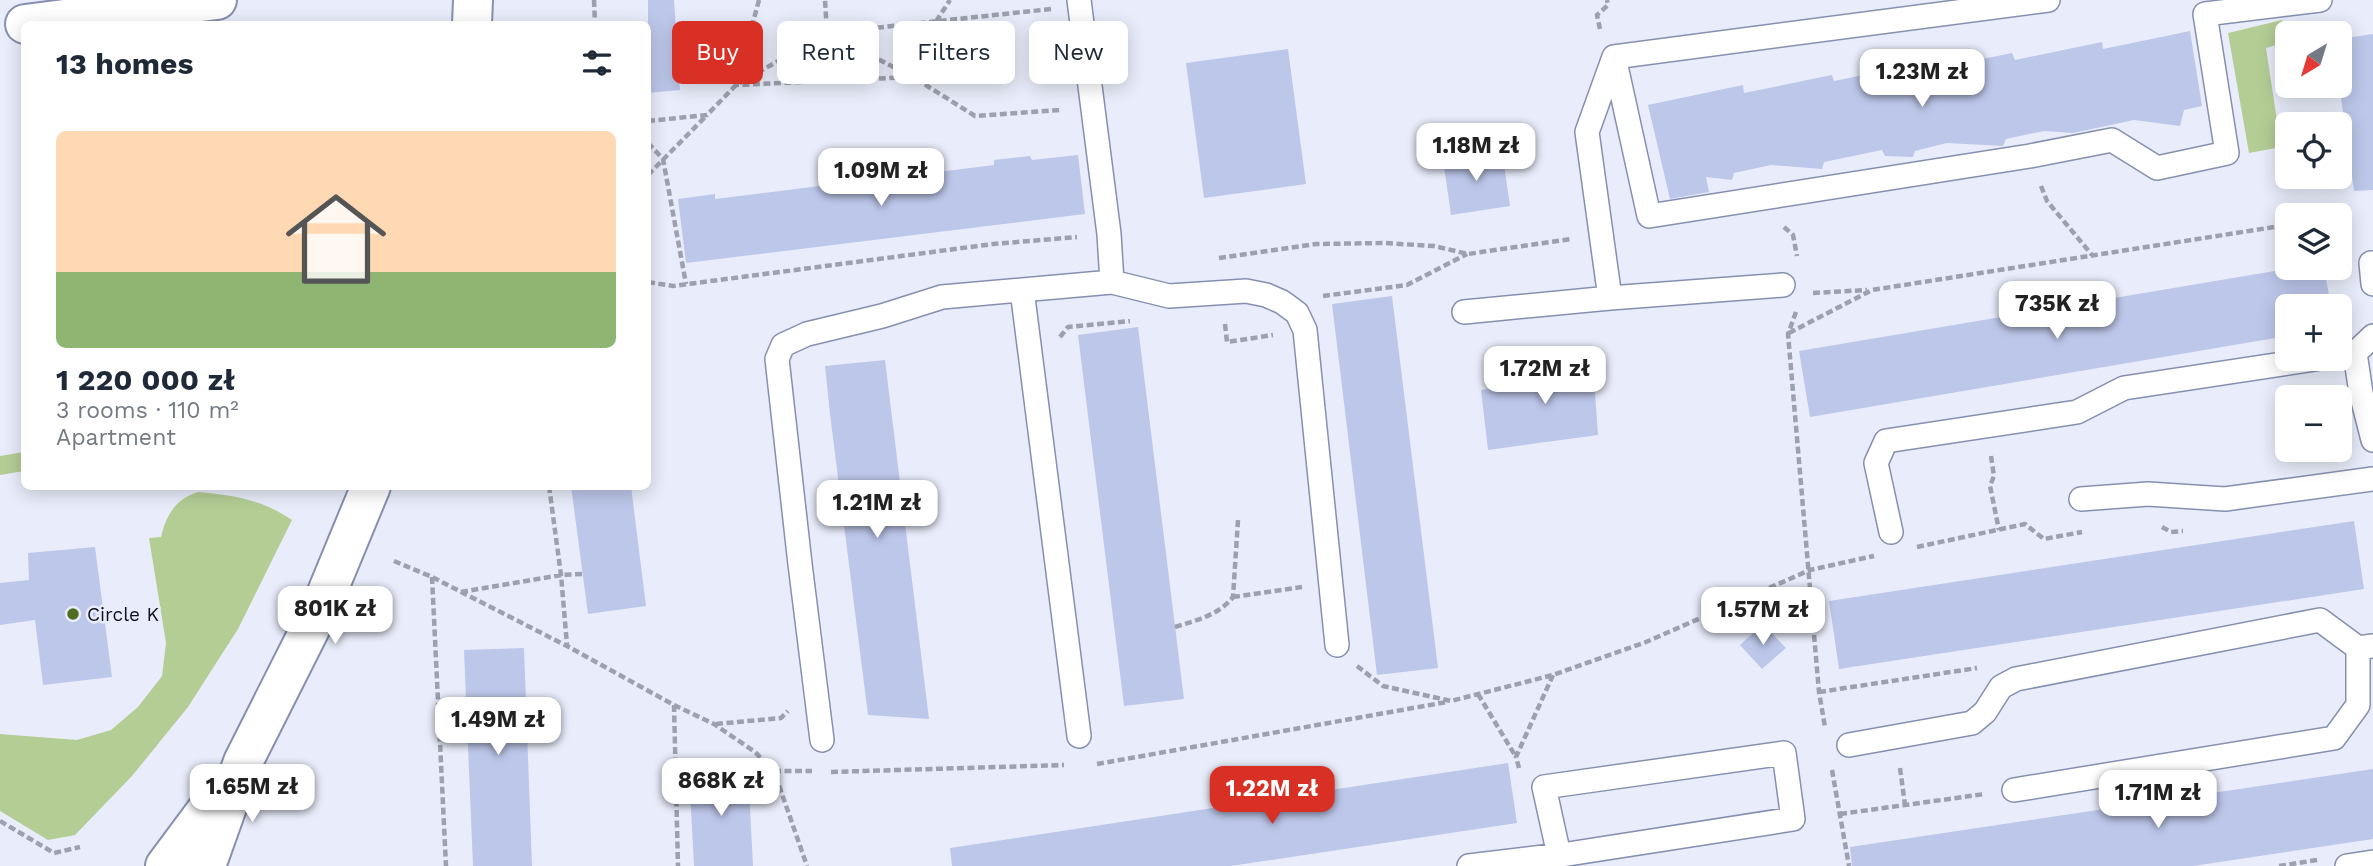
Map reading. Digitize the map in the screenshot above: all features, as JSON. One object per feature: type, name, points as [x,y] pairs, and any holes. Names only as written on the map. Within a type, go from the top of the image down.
[{"type":"street","points":[[49,21],[217,0]]},
{"type":"street","points":[[472,21],[473,0]]},
{"type":"street","points":[[0,28],[21,25]]},
{"type":"street","points":[[206,866],[243,762],[321,607],[369,490]]},
{"type":"street","points":[[165,866],[243,762]]},
{"type":"lane","points":[[1614,57],[2048,0]]},
{"type":"lane","points":[[1614,57],[1649,216],[2030,156],[2112,139],[2157,168],[2227,153],[2204,7],[2320,0]]},
{"type":"lane","points":[[1079,3],[1109,234],[1112,282]]},
{"type":"lane","points":[[1611,298],[1587,132],[1614,57]]},
{"type":"lane","points":[[2373,263],[2373,284]]},
{"type":"lane","points":[[822,740],[777,359],[783,345],[807,334],[882,316],[942,297],[1112,282],[1169,296],[1246,291],[1282,302],[1297,313],[1305,330],[1337,645]]},
{"type":"lane","points":[[1022,290],[1079,736]]},
{"type":"lane","points":[[1464,312],[1611,298],[1793,290]]},
{"type":"lane","points":[[2352,351],[2373,336]]},
{"type":"lane","points":[[1891,532],[1876,463],[1886,441],[2077,412],[2124,388],[2275,365]]},
{"type":"lane","points":[[2352,366],[2373,440]]},
{"type":"lane","points":[[2081,499],[2148,494],[2225,499],[2373,480]]},
{"type":"lane","points":[[1849,745],[1972,723],[1985,712],[2001,687],[2016,678],[2320,620],[2366,647],[2358,705],[2334,738],[2014,790]]},
{"type":"lane","points":[[1469,866],[1559,855],[1793,820],[1784,753],[1544,787],[1559,855]]},
{"type":"lane","points":[[2347,866],[2373,862]]},
{"type":"path","points":[[594,0],[595,21]]},
{"type":"path","points":[[736,85],[759,0]]},
{"type":"path","points":[[825,0],[826,21]]},
{"type":"path","points":[[937,20],[950,0]]},
{"type":"path","points":[[879,27],[1024,13],[1079,3]]},
{"type":"path","points":[[651,172],[736,85],[777,62]]},
{"type":"path","points":[[736,85],[893,78]]},
{"type":"path","points":[[924,84],[975,116],[1093,108]]},
{"type":"path","points":[[651,121],[707,115]]},
{"type":"path","points":[[651,146],[663,159],[685,284]]},
{"type":"path","points":[[2030,156],[2047,201],[2092,255]]},
{"type":"path","points":[[1751,199],[1793,235],[1797,258]]},
{"type":"path","points":[[1793,290],[1872,290],[2275,227]]},
{"type":"path","points":[[1282,302],[1407,285],[1468,254],[1600,233]]},
{"type":"path","points":[[651,282],[673,286],[993,244],[1109,234]]},
{"type":"path","points":[[1206,260],[1316,244],[1384,243],[1434,246],[1468,254]]},
{"type":"path","points":[[1788,334],[1872,290]]},
{"type":"path","points":[[1220,292],[1227,342],[1305,330]]},
{"type":"path","points":[[1799,304],[1788,334],[1819,692],[1826,731]]},
{"type":"path","points":[[1059,338],[1068,327],[1133,321]]},
{"type":"path","points":[[1987,425],[1994,476],[1990,486],[1999,530]]},
{"type":"path","points":[[550,490],[567,646]]},
{"type":"path","points":[[1175,626],[1202,619],[1227,605],[1233,597],[1238,520]]},
{"type":"path","points":[[394,561],[432,577],[567,646],[714,724],[755,752],[774,771],[807,866]]},
{"type":"path","points":[[1083,764],[1097,764],[1451,701],[1553,675],[1646,642],[1810,570]]},
{"type":"path","points":[[460,592],[582,574]]},
{"type":"path","points":[[432,577],[446,866]]},
{"type":"path","points":[[1233,597],[1330,583]]},
{"type":"path","points":[[1337,645],[1354,664],[1383,686],[1451,701]]},
{"type":"path","points":[[1819,692],[2000,664],[2016,678]]},
{"type":"path","points":[[714,724],[781,718],[815,688]]},
{"type":"path","points":[[1478,694],[1516,757]]},
{"type":"path","points":[[674,705],[678,866]]},
{"type":"path","points":[[845,758],[846,772]]},
{"type":"path","points":[[1830,759],[1849,866]]},
{"type":"path","points":[[826,772],[1070,765]]},
{"type":"path","points":[[774,771],[813,771]]},
{"type":"path","points":[[1840,814],[2014,790]]},
{"type":"path","points":[[0,821],[54,853],[80,847]]},
{"type":"green space","points":[[2275,22],[2275,45],[2266,48],[2276,112],[2275,148],[2249,153],[2228,33]]},
{"type":"green space","points":[[21,452],[21,472],[0,475],[0,456]]},
{"type":"green space","points":[[198,492],[247,500],[292,520],[238,629],[188,707],[132,776],[75,835],[48,840],[0,811],[0,734],[77,740],[111,730],[138,707],[162,676],[166,643],[149,538],[161,537],[173,509],[183,499]]},
{"type":"building","points":[[648,0],[674,0],[672,84],[680,84],[680,90],[651,93],[651,21],[648,21]]},
{"type":"building","points":[[2190,31],[2202,106],[2184,110],[2180,126],[2134,120],[2073,133],[2044,131],[2006,139],[2003,146],[1947,143],[1915,151],[1913,157],[1885,156],[1882,150],[1824,162],[1822,169],[1771,165],[1734,173],[1732,180],[1706,177],[1709,192],[1670,199],[1648,105],[1743,85],[1744,93],[1832,75],[1834,81],[1923,63],[1924,71],[2012,53],[2015,60],[2102,42],[2103,49]]},
{"type":"building","points":[[2373,34],[2373,190],[2354,191],[2352,112],[2343,112],[2341,98],[2352,98],[2352,37]]},
{"type":"building","points":[[1288,49],[1306,184],[1204,198],[1186,63]]},
{"type":"building","points":[[1502,151],[1510,206],[1451,215],[1443,159]]},
{"type":"building","points":[[1078,155],[1085,214],[686,263],[678,199],[715,194],[715,199],[835,184],[835,180],[872,175],[873,180],[994,165],[994,160],[1030,156],[1032,160]]},
{"type":"building","points":[[2275,271],[2275,280],[2326,280],[2329,294],[2275,294],[2275,338],[1810,417],[1799,351]]},
{"type":"building","points":[[1392,296],[1438,668],[1377,675],[1332,304]]},
{"type":"building","points":[[1138,327],[1184,699],[1124,706],[1078,335]]},
{"type":"building","points":[[1592,350],[1598,435],[1488,450],[1481,390],[1555,382],[1552,354]]},
{"type":"building","points":[[885,360],[929,719],[868,715],[830,414],[825,366]]},
{"type":"building","points":[[572,490],[632,490],[646,606],[588,614]]},
{"type":"building","points":[[2354,521],[2364,589],[1839,669],[1829,601]]},
{"type":"building","points":[[95,547],[112,677],[43,685],[35,620],[0,625],[0,583],[29,580],[28,553]]},
{"type":"building","points":[[1763,624],[1786,648],[1762,669],[1740,645]]},
{"type":"building","points":[[524,648],[532,866],[473,866],[464,650]]},
{"type":"building","points":[[1508,763],[1517,823],[1231,866],[952,866],[950,848]]},
{"type":"building","points":[[2373,769],[2373,839],[2193,866],[1852,866],[1850,847]]},
{"type":"building","points":[[748,770],[753,866],[694,866],[689,772]]},
{"type":"place","name":"Circle K","points":[[73,614]]}]
